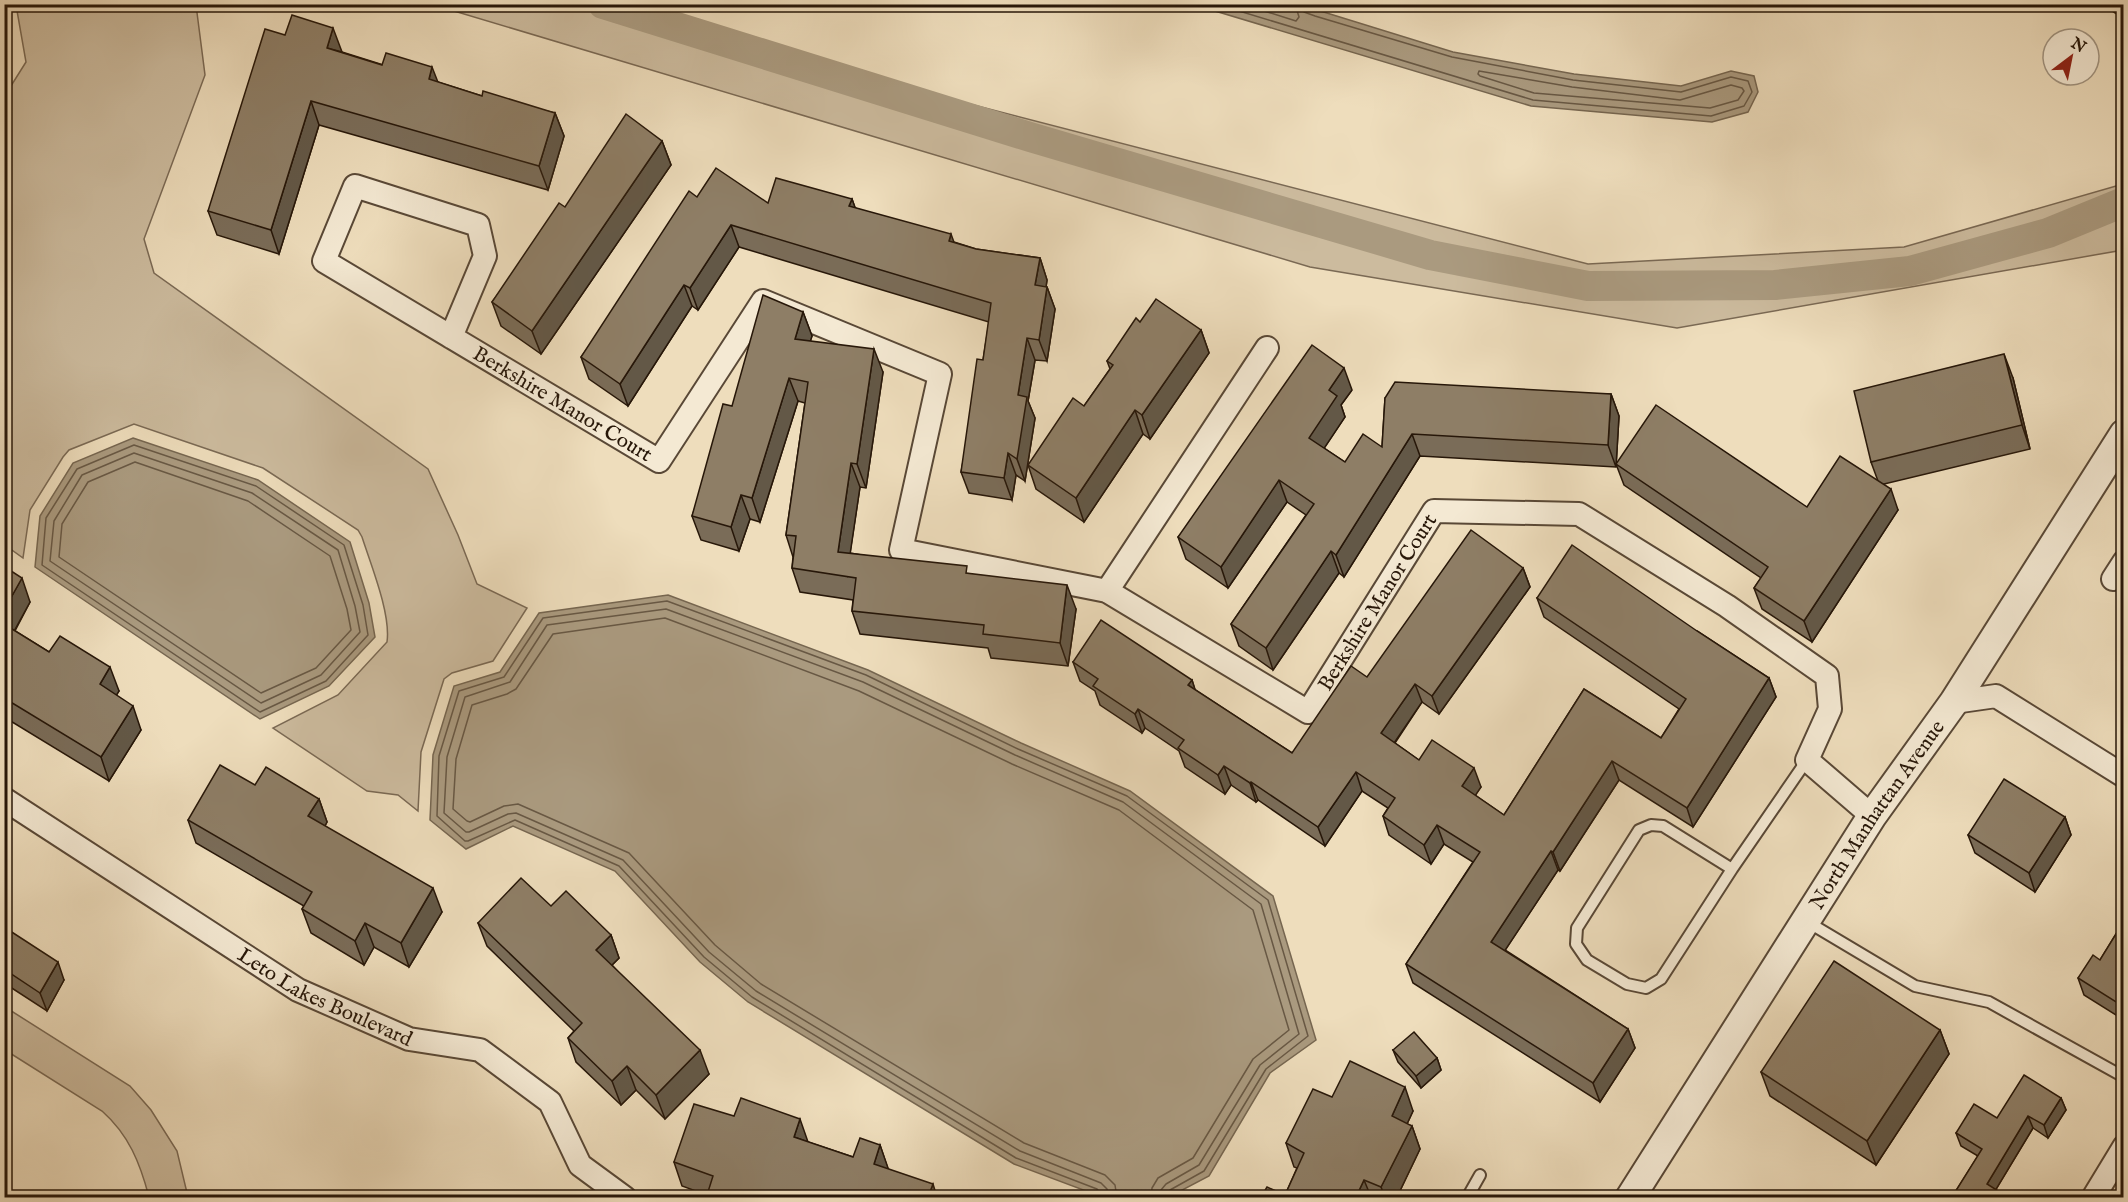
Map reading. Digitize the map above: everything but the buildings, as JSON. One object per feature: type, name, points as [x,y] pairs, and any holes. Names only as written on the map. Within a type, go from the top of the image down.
[{"type":"street","name":"Berkshire Manor Court","points":[[451,338],[484,256],[478,225],[355,186],[324,261],[451,338],[659,461],[764,301],[940,374],[901,550],[1107,591],[1308,712],[1434,511],[1579,514],[1727,606],[1827,676],[1830,709],[1807,760]]},
{"type":"street","points":[[1107,591],[1267,348]]},
{"type":"street","name":"North Manhattan Avenue","points":[[1630,1197],[1872,816],[1954,702],[2124,434]]},
{"type":"street","points":[[1954,702],[1996,696],[2124,776]]},
{"type":"street","points":[[1807,760],[1872,816]]},
{"type":"street","name":"Leto Lakes Boulevard","points":[[4,799],[298,990],[408,1039],[480,1050],[550,1102],[580,1165],[625,1197]]},
{"type":"street","points":[[2093,1197],[2124,1147]]},
{"type":"lane","points":[[1732,869],[1664,826],[1651,825],[1639,830],[1577,928],[1576,944],[1587,960],[1627,984],[1646,988],[1661,979],[1732,869],[1807,760]]},
{"type":"lane","points":[[1806,921],[1916,986],[1989,1002],[2124,1077]]},
{"type":"lane","points":[[1467,1197],[1480,1175]]},
{"type":"shaded area","points":[[16,5],[196,5],[205,75],[144,239],[154,273],[428,469],[477,584],[527,608],[493,661],[452,673],[444,679],[421,752],[418,811],[398,795],[367,791],[273,728],[338,695],[387,642],[387,631],[379,590],[358,530],[263,468],[134,424],[69,450],[30,510],[23,558],[5,545],[4,97],[26,62]]},
{"type":"shaded area","points":[[434,5],[648,5],[958,101],[1588,264],[1904,247],[2123,184],[2123,250],[1677,328],[1310,267]]},
{"type":"shaded area","points":[[5,1007],[130,1086],[151,1110],[177,1151],[188,1197],[149,1197],[132,1150],[111,1120],[102,1111],[5,1050]]},
{"type":"water","points":[[1195,5],[1301,5],[1453,52],[1574,74],[1681,86],[1731,71],[1754,76],[1758,92],[1748,112],[1712,122],[1531,106]]},
{"type":"water","points":[[133,438],[258,480],[350,542],[369,603],[375,637],[329,686],[260,719],[35,567],[40,516],[73,463]]},
{"type":"water","points":[[668,595],[868,670],[1021,743],[1130,791],[1273,896],[1316,1040],[1270,1073],[1209,1176],[1169,1197],[1102,1197],[1014,1164],[748,1002],[700,962],[615,871],[513,826],[466,849],[430,820],[433,755],[454,686],[500,672],[539,613]]},
{"type":"waterway","points":[[603,4],[1030,137],[1430,255],[1588,286],[1775,285],[1910,271],[2048,233],[2124,202]]}]
